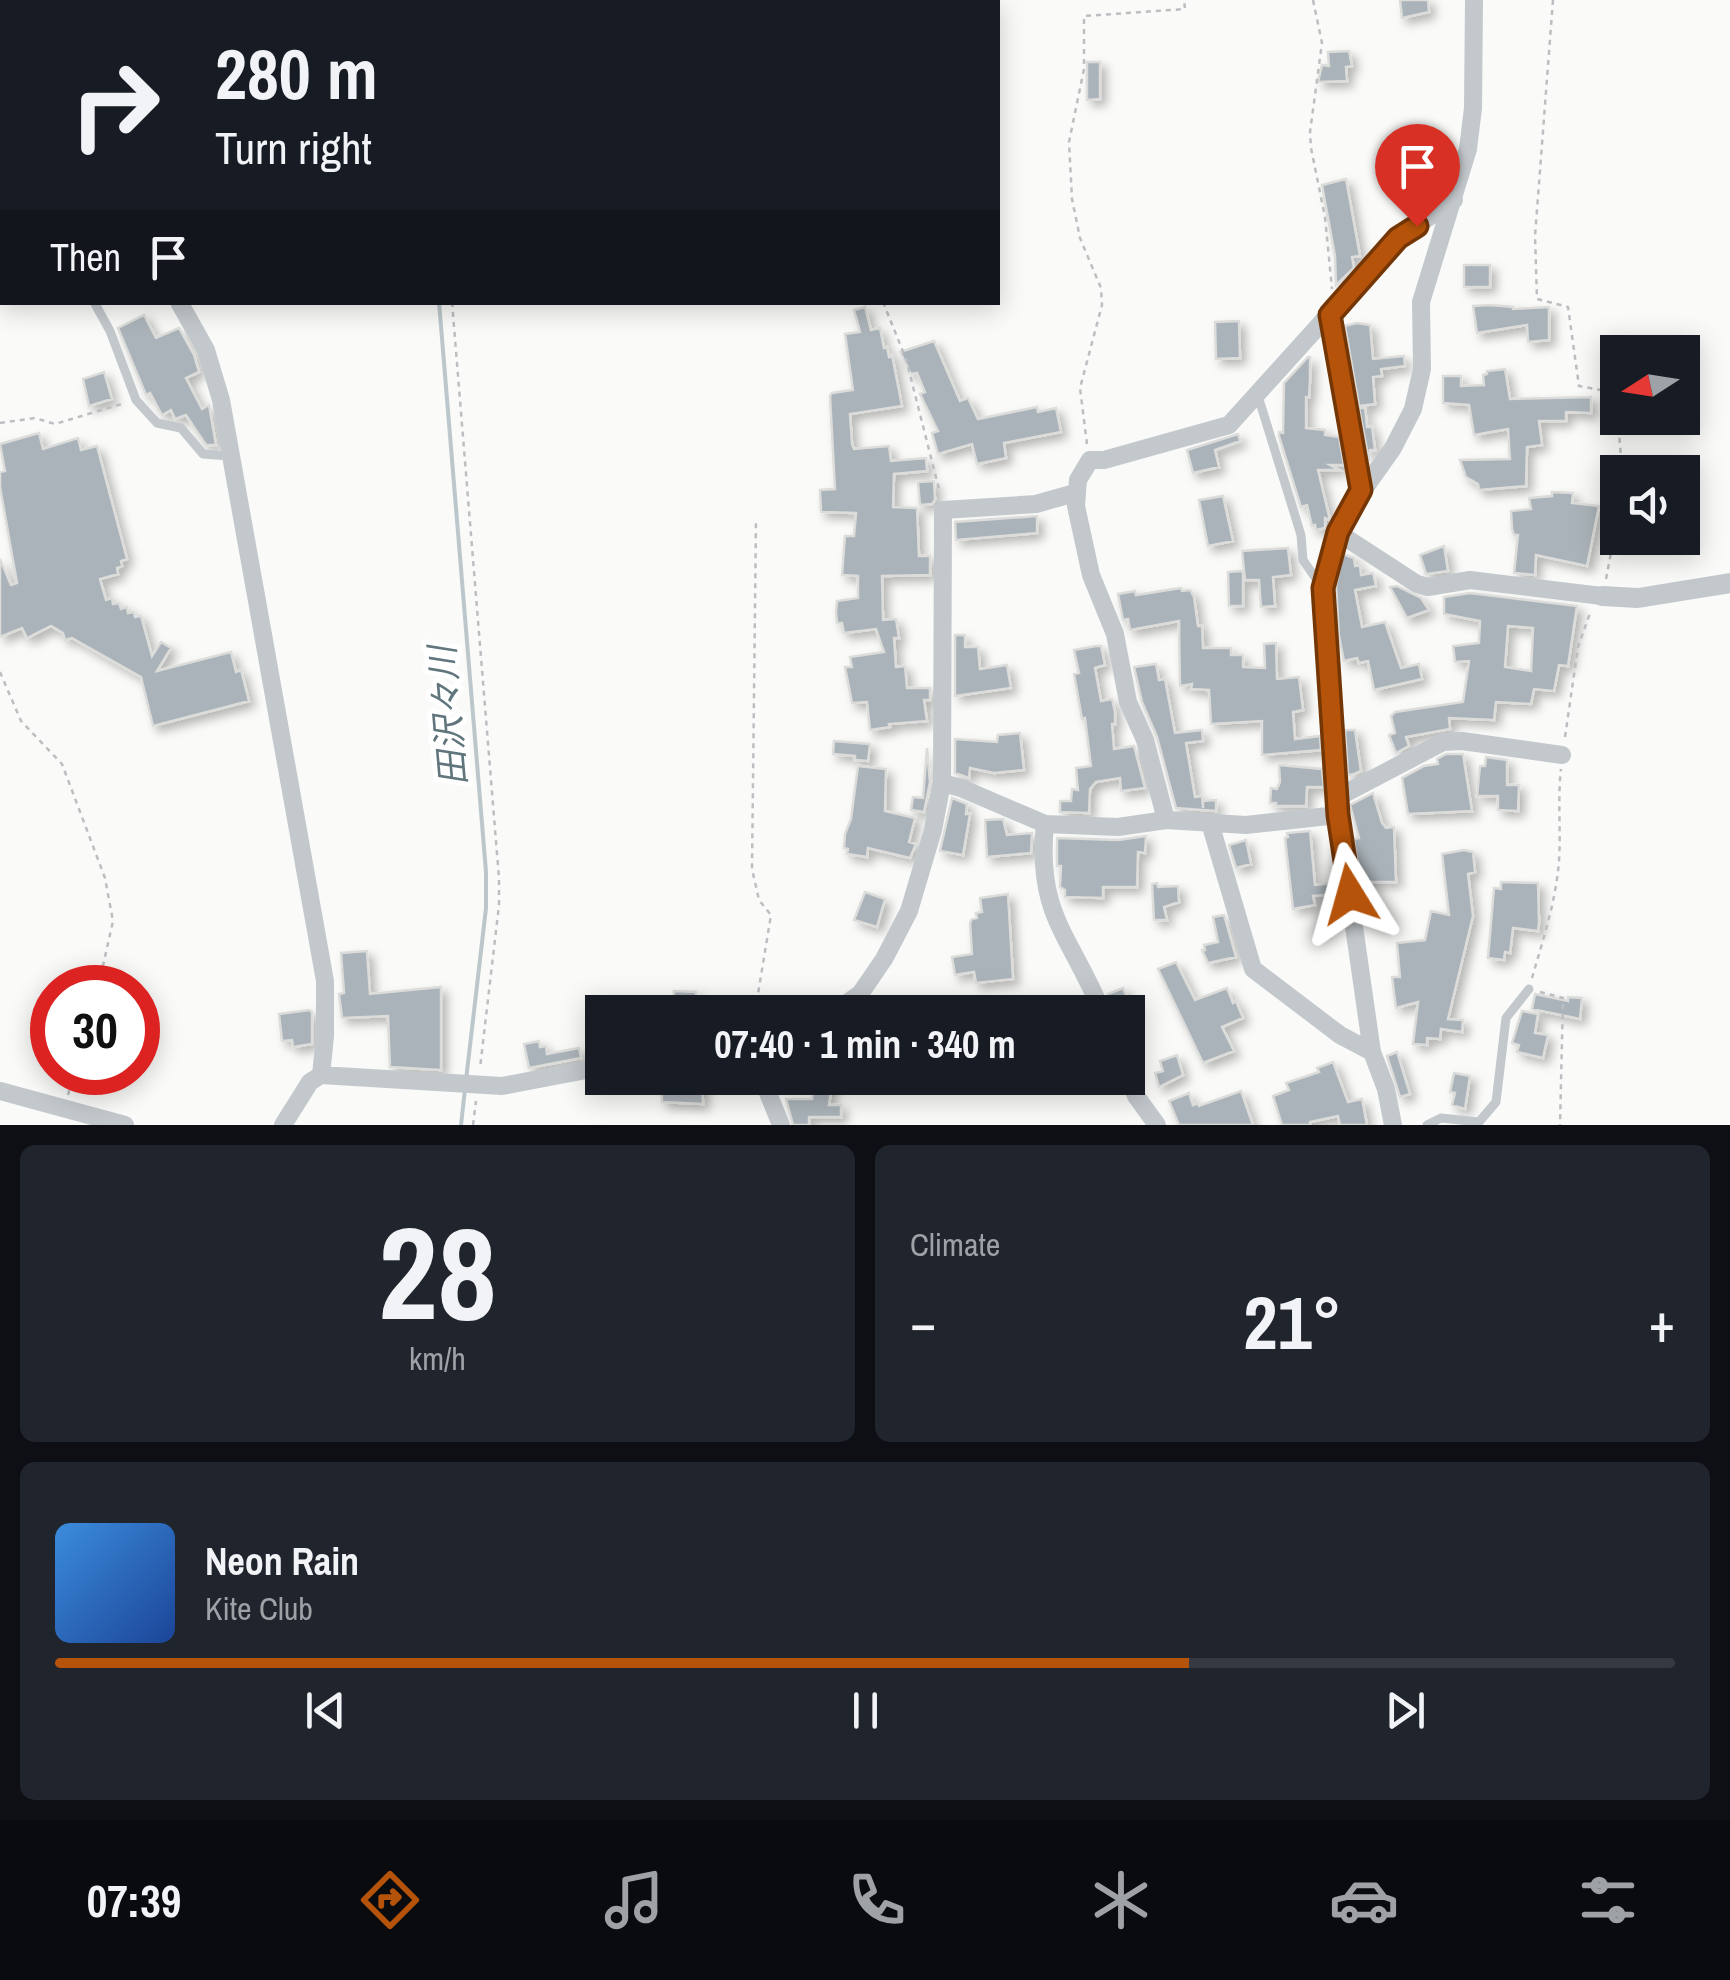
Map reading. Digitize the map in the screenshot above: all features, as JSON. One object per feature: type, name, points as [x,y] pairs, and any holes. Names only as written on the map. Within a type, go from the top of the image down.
[{"type":"street","points":[[1392,1125],[1386,1089],[1372,1052],[1339,805],[1323,588],[1338,532],[1361,490],[1393,448],[1413,409],[1422,369],[1421,302],[1468,149],[1473,108],[1474,0]]},
{"type":"street","points":[[1166,820],[1145,740],[1128,702],[1115,634],[1091,575],[1075,492],[1090,460],[1104,460],[1229,425],[1398,238],[1454,200]]},
{"type":"street","points":[[181,305],[206,350],[221,400],[325,980],[320,1076]]},
{"type":"street","points":[[1330,315],[1361,490]]},
{"type":"street","points":[[859,995],[884,959],[909,910],[924,869],[942,784],[943,510],[1036,504],[1075,492]]},
{"type":"street","points":[[1338,532],[1417,584],[1428,587],[1470,580],[1638,598],[1730,583]]},
{"type":"street","points":[[942,784],[961,788],[1045,824],[1118,827],[1166,820],[1246,825],[1339,805],[1443,742],[1462,740],[1562,755]]},
{"type":"street","points":[[1210,823],[1253,969],[1340,1035],[1372,1052]]},
{"type":"street","points":[[1045,824],[1041,860],[1056,924],[1093,995]]},
{"type":"street","points":[[283,1125],[310,1082],[320,1076],[502,1086],[585,1070]]},
{"type":"street","points":[[0,1091],[125,1125]]},
{"type":"street","points":[[769,1095],[781,1125]]},
{"type":"street","points":[[1136,1095],[1157,1125]]},
{"type":"lane","points":[[96,305],[110,330],[136,400],[157,423],[181,428],[203,454],[231,456]]},
{"type":"lane","points":[[1258,396],[1301,534],[1302,560],[1323,588]]},
{"type":"lane","points":[[1427,1125],[1441,1118],[1480,1122],[1496,1102],[1506,1018],[1529,988]]},
{"type":"path","points":[[1090,460],[1080,388],[1102,305],[1072,199],[1069,142],[1084,69],[1084,16],[1185,9],[1184,0]]},
{"type":"path","points":[[1312,0],[1322,43],[1311,148],[1325,217],[1332,292],[1330,315]]},
{"type":"path","points":[[1553,0],[1534,236],[1537,299],[1568,308],[1579,386],[1600,390]]},
{"type":"path","points":[[452,305],[499,878],[499,905],[471,1084],[473,1125]]},
{"type":"path","points":[[884,305],[906,359],[943,510]]},
{"type":"path","points":[[0,423],[36,418],[55,424],[136,400]]},
{"type":"path","points":[[756,520],[752,869],[759,900],[771,914],[758,995]]},
{"type":"path","points":[[1560,1125],[1564,998],[1529,988],[1559,868],[1557,805],[1578,647],[1592,608],[1602,596],[1610,555]]},
{"type":"path","points":[[0,672],[21,722],[62,764],[104,878],[113,921],[103,965]]},
{"type":"path","points":[[64,1109],[68,1095]]},
{"type":"building","points":[[1400,0],[1428,0],[1429,12],[1402,18]]},
{"type":"building","points":[[1349,51],[1352,66],[1346,67],[1347,81],[1318,82],[1322,65],[1329,66],[1328,52]]},
{"type":"building","points":[[1087,62],[1100,62],[1100,99],[1087,100]]},
{"type":"building","points":[[1346,179],[1360,256],[1352,257],[1354,268],[1336,285],[1335,256],[1322,185]]},
{"type":"building","points":[[1464,265],[1490,265],[1490,287],[1464,287]]},
{"type":"building","points":[[1473,306],[1513,309],[1549,307],[1549,340],[1528,342],[1527,325],[1477,333]]},
{"type":"building","points":[[865,307],[871,330],[880,328],[884,348],[887,347],[889,357],[892,355],[902,406],[850,414],[852,444],[854,449],[889,446],[891,461],[926,458],[927,471],[894,474],[893,507],[917,508],[919,556],[930,556],[930,575],[882,576],[883,620],[896,619],[899,638],[894,638],[896,667],[905,666],[907,688],[930,688],[930,700],[924,700],[927,721],[870,730],[867,702],[852,703],[845,667],[852,667],[850,657],[884,652],[876,629],[844,633],[842,623],[837,623],[836,611],[837,601],[858,598],[858,576],[842,575],[845,536],[854,536],[856,513],[821,512],[820,490],[835,489],[830,396],[853,390],[845,334],[860,332],[854,310]]},
{"type":"building","points":[[144,315],[156,338],[179,328],[194,355],[199,372],[186,378],[202,409],[209,405],[216,445],[206,445],[186,415],[175,419],[171,410],[162,415],[150,393],[146,395],[118,328]]},
{"type":"building","points":[[1239,321],[1240,358],[1216,359],[1215,322]]},
{"type":"building","points":[[1370,325],[1373,359],[1404,356],[1405,366],[1381,369],[1382,376],[1373,377],[1375,404],[1359,406],[1345,326]]},
{"type":"building","points":[[934,341],[960,401],[968,398],[978,419],[1037,407],[1038,412],[1056,408],[1061,432],[1004,443],[1006,458],[977,464],[972,444],[938,454],[932,433],[938,431],[920,394],[925,392],[917,373],[911,374],[900,352]]},
{"type":"building","points":[[1308,357],[1306,428],[1325,430],[1325,435],[1339,437],[1344,465],[1330,465],[1339,470],[1318,470],[1330,520],[1325,518],[1325,528],[1316,530],[1307,505],[1301,507],[1279,436],[1279,432],[1283,433],[1284,383]]},
{"type":"building","points":[[1505,369],[1510,399],[1591,397],[1591,413],[1566,412],[1566,421],[1539,421],[1542,445],[1527,447],[1526,486],[1479,490],[1478,484],[1466,477],[1460,460],[1510,459],[1508,429],[1474,435],[1469,405],[1443,403],[1443,376],[1461,376],[1461,386],[1484,385],[1483,375],[1487,371]]},
{"type":"building","points":[[104,372],[112,399],[89,406],[83,379]]},
{"type":"building","points":[[1359,408],[1365,408],[1367,427],[1372,427],[1375,450],[1370,450],[1369,461]]},
{"type":"building","points":[[39,433],[43,449],[78,438],[81,450],[97,446],[127,559],[121,561],[118,574],[100,579],[106,600],[112,598],[113,604],[119,603],[121,609],[127,607],[128,613],[141,616],[152,656],[161,642],[171,648],[157,671],[231,652],[236,672],[241,670],[249,701],[153,726],[141,677],[72,638],[65,640],[63,633],[51,626],[27,638],[22,628],[0,637],[0,559],[11,585],[17,583],[0,487],[0,472],[5,471],[0,444]]},
{"type":"building","points":[[1238,434],[1240,441],[1215,450],[1219,467],[1193,473],[1187,450]]},
{"type":"building","points":[[934,481],[935,500],[920,505],[918,482]]},
{"type":"building","points":[[1552,492],[1573,493],[1572,503],[1599,506],[1587,566],[1536,555],[1535,575],[1514,573],[1518,535],[1512,529],[1511,511],[1531,509],[1529,498],[1552,496]]},
{"type":"building","points":[[1223,496],[1233,541],[1208,546],[1199,500]]},
{"type":"building","points":[[1037,516],[1037,533],[956,540],[955,522]]},
{"type":"building","points":[[1444,546],[1448,571],[1426,574],[1420,555]]},
{"type":"building","points":[[1288,548],[1291,575],[1273,577],[1275,606],[1261,607],[1259,580],[1245,580],[1242,551]]},
{"type":"building","points":[[1343,554],[1354,558],[1355,566],[1360,565],[1361,575],[1373,573],[1376,586],[1355,590],[1362,627],[1385,622],[1401,668],[1419,664],[1422,679],[1374,690],[1368,661],[1344,661],[1336,586]]},
{"type":"building","points":[[1243,571],[1243,606],[1229,606],[1228,572]]},
{"type":"building","points":[[1397,586],[1421,598],[1429,610],[1407,618],[1390,587]]},
{"type":"building","points":[[1190,590],[1194,597],[1203,648],[1231,648],[1231,655],[1243,655],[1243,667],[1265,668],[1264,644],[1276,643],[1277,679],[1299,677],[1303,710],[1293,712],[1295,739],[1320,736],[1321,750],[1262,755],[1262,721],[1211,724],[1209,690],[1191,689],[1192,684],[1180,686],[1179,621],[1130,630],[1128,619],[1123,620],[1118,594]]},
{"type":"building","points":[[1470,593],[1577,606],[1568,666],[1559,665],[1554,691],[1534,689],[1531,704],[1496,702],[1494,720],[1449,718],[1450,729],[1406,737],[1409,746],[1396,753],[1389,735],[1395,733],[1391,716],[1395,712],[1463,702],[1469,661],[1455,662],[1453,646],[1479,643],[1480,621],[1444,614],[1444,597]],"holes":[[[1508,626],[1533,628],[1531,671],[1505,667]]]},
{"type":"building","points":[[955,635],[965,635],[965,647],[978,647],[980,669],[1007,665],[1011,688],[955,696]]},
{"type":"building","points":[[1101,646],[1105,665],[1095,668],[1101,701],[1112,699],[1114,749],[1134,746],[1145,788],[1121,791],[1120,778],[1096,782],[1090,789],[1089,813],[1060,812],[1060,801],[1071,801],[1072,789],[1078,790],[1076,768],[1091,766],[1074,674],[1079,673],[1074,650]]},
{"type":"building","points":[[1156,664],[1159,680],[1165,679],[1175,733],[1202,730],[1203,741],[1186,743],[1195,797],[1202,796],[1203,808],[1203,801],[1216,800],[1216,811],[1176,808],[1134,667]]},
{"type":"building","points":[[1345,730],[1355,730],[1361,771],[1348,775]]},
{"type":"building","points":[[1020,733],[1024,770],[994,773],[970,768],[969,778],[955,773],[955,739],[997,742],[998,735]]},
{"type":"building","points":[[834,741],[870,744],[868,761],[833,754]]},
{"type":"building","points":[[927,748],[930,782],[924,812],[911,810],[913,797],[923,798]]},
{"type":"building","points":[[1446,754],[1463,754],[1472,811],[1408,814],[1402,778],[1424,766],[1438,764],[1437,759]]},
{"type":"building","points":[[1486,757],[1507,760],[1507,785],[1519,785],[1518,811],[1498,810],[1498,796],[1477,796],[1480,766],[1485,766]]},
{"type":"building","points":[[1279,765],[1322,769],[1324,787],[1307,787],[1306,806],[1276,806],[1270,803],[1271,788],[1277,789],[1280,782]]},
{"type":"building","points":[[858,766],[886,769],[885,811],[915,818],[909,842],[916,844],[910,858],[868,848],[867,857],[847,854],[845,834],[851,819]]},
{"type":"building","points":[[1373,793],[1382,823],[1386,828],[1394,827],[1396,882],[1360,882],[1354,839],[1359,838],[1350,805]]},
{"type":"building","points":[[952,798],[967,804],[966,814],[970,814],[963,855],[940,851]]},
{"type":"building","points":[[1003,819],[1007,835],[1032,833],[1031,853],[987,857],[985,820]]},
{"type":"building","points":[[1310,831],[1315,885],[1335,883],[1337,894],[1313,896],[1315,905],[1293,909],[1285,838],[1287,833]]},
{"type":"building","points":[[1146,836],[1145,853],[1138,852],[1137,887],[1103,887],[1103,898],[1065,897],[1065,890],[1060,887],[1061,866],[1057,866],[1057,838],[1118,840]]},
{"type":"building","points":[[1246,840],[1251,864],[1236,868],[1229,845]]},
{"type":"building","points":[[1473,852],[1475,872],[1468,874],[1473,916],[1448,1019],[1463,1020],[1462,1032],[1441,1029],[1440,1039],[1427,1038],[1427,1045],[1413,1044],[1418,1002],[1396,1008],[1392,977],[1400,977],[1397,943],[1425,940],[1431,911],[1449,915],[1442,854]]},
{"type":"building","points":[[1501,882],[1538,883],[1538,931],[1513,928],[1510,953],[1505,952],[1504,960],[1488,958],[1494,888],[1501,889]]},
{"type":"building","points":[[1157,883],[1158,887],[1178,886],[1179,902],[1164,907],[1167,920],[1154,920],[1152,884]]},
{"type":"building","points":[[865,892],[885,899],[877,927],[854,920]]},
{"type":"building","points":[[1008,894],[1013,979],[976,983],[974,972],[955,975],[952,957],[972,954],[970,923],[977,918],[976,913],[982,912],[980,898]]},
{"type":"building","points":[[1224,915],[1236,957],[1208,963],[1202,950],[1204,945],[1218,942],[1213,917]]},
{"type":"building","points":[[367,951],[370,994],[441,987],[441,1070],[390,1067],[388,1016],[342,1018],[341,953]]},
{"type":"building","points":[[1176,962],[1195,1000],[1227,988],[1233,1003],[1236,1001],[1243,1018],[1222,1027],[1234,1051],[1203,1063],[1158,969]]},
{"type":"building","points":[[1123,988],[1126,995],[1108,995]]},
{"type":"building","points":[[674,991],[696,992],[696,995],[674,995]]},
{"type":"building","points":[[1535,994],[1568,1001],[1568,997],[1582,998],[1580,1019],[1532,1009]]},
{"type":"building","points":[[309,1010],[312,1044],[293,1047],[292,1040],[282,1041],[279,1014]]},
{"type":"building","points":[[1522,1011],[1538,1014],[1535,1033],[1548,1035],[1543,1058],[1517,1052],[1519,1045],[1512,1043]]},
{"type":"building","points":[[539,1041],[540,1047],[546,1046],[547,1054],[579,1048],[581,1058],[529,1068],[524,1044]]},
{"type":"building","points":[[1397,1052],[1410,1094],[1400,1097],[1387,1056]]},
{"type":"building","points":[[1177,1055],[1183,1075],[1159,1087],[1155,1073],[1163,1071],[1160,1061]]},
{"type":"building","points":[[1333,1062],[1348,1102],[1362,1099],[1367,1125],[1340,1125],[1338,1116],[1310,1125],[1282,1125],[1273,1096],[1289,1090],[1286,1083],[1319,1072],[1317,1068]]},
{"type":"building","points":[[1454,1073],[1470,1076],[1465,1109],[1452,1105]]},
{"type":"building","points":[[1241,1091],[1253,1125],[1179,1125],[1169,1101],[1189,1093],[1193,1105],[1199,1106]]},
{"type":"building","points":[[662,1095],[703,1095],[703,1104],[662,1102]]},
{"type":"building","points":[[813,1095],[830,1095],[829,1105],[841,1105],[841,1117],[809,1117],[809,1125],[793,1125],[786,1099],[812,1099]]},
{"type":"waterway","name":"田沢々川","points":[[439,305],[486,872],[486,908],[466,1080]]},
{"type":"waterway","name":"田沢々川","points":[[461,1125],[465,1089]]},
{"type":"route","points":[[1350,894],[1338,815],[1340,796],[1323,588],[1338,532],[1361,490],[1330,315],[1398,238],[1417,226]]}]
